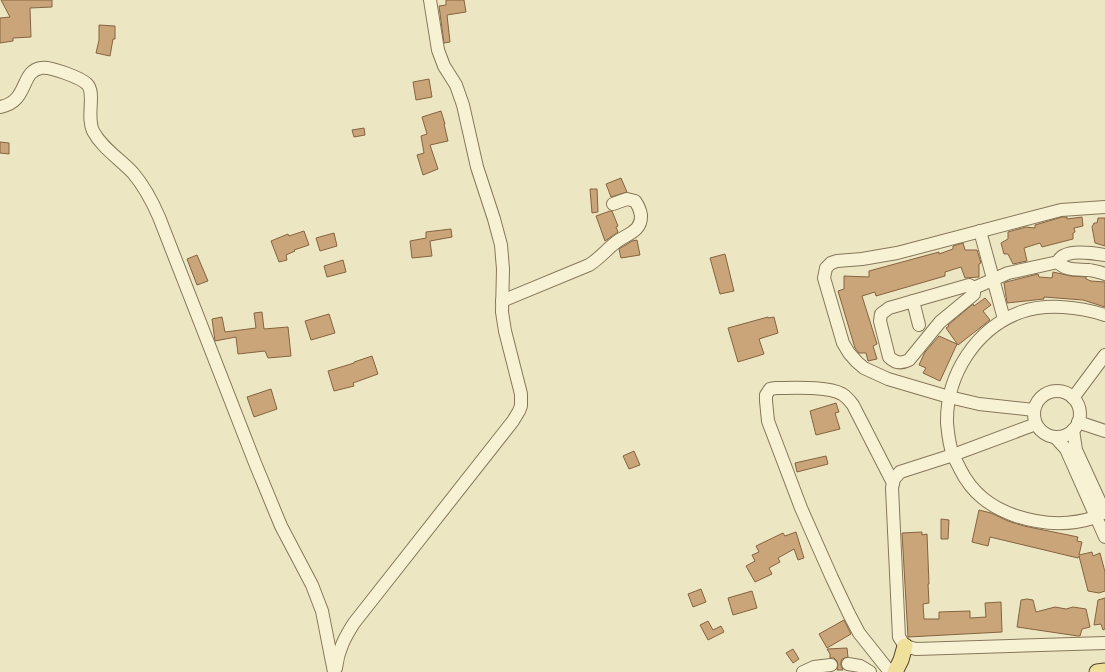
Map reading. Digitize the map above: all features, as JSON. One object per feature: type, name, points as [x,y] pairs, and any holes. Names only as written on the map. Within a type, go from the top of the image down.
[{"type":"main road","points":[[890,670],[902,660],[905,646]]},
{"type":"main road","points":[[1097,672],[1105,671]]},
{"type":"street","points":[[335,672],[339,651],[344,639],[354,623],[508,428],[519,412],[521,406],[521,394],[505,331],[502,301],[503,268],[501,245],[494,219],[476,168],[463,105],[456,85],[444,66],[438,50],[430,0]]},
{"type":"street","points":[[0,107],[14,101],[21,94],[30,74],[40,68],[48,68],[82,80],[90,88],[91,95],[89,118],[93,130],[108,149],[136,177],[151,200],[159,217],[255,463],[282,526],[312,585],[322,611],[335,672]]},
{"type":"street","points":[[502,301],[588,265],[597,260],[614,243],[637,228],[640,224],[641,218],[637,204],[634,201],[627,199],[613,204]]},
{"type":"street","points":[[1034,410],[979,404],[949,397],[874,374],[856,362],[842,343],[824,275],[826,268],[834,262],[897,253],[1061,210],[1105,207]]},
{"type":"street","points":[[980,231],[1004,319]]},
{"type":"street","points":[[974,288],[993,279],[1024,269],[1058,262],[1059,259],[1072,253],[1105,255]]},
{"type":"street","points":[[1058,262],[1060,265],[1070,269],[1089,270],[1105,274]]},
{"type":"street","points":[[969,285],[974,288],[974,294],[940,322],[909,360],[904,363],[898,363],[889,357],[880,324],[880,317],[886,309],[969,285]]},
{"type":"street","points":[[912,301],[919,325]]},
{"type":"street","points":[[1103,514],[1066,524],[1045,523],[1005,512],[982,498],[962,474],[953,455],[948,431],[947,414],[949,397],[957,372],[967,355],[976,342],[1004,319],[1022,311],[1041,308],[1076,308],[1105,315]]},
{"type":"street","points":[[1073,398],[1105,355]]},
{"type":"street","points":[[890,670],[860,633],[849,614],[800,508],[768,421],[766,395],[770,389],[784,388],[837,392],[846,397],[853,405],[893,483],[898,632],[901,642],[905,646],[916,649],[1105,643]]},
{"type":"street","points":[[1060,391],[1073,398],[1079,409],[1080,416],[1075,426],[1068,434],[1055,437],[1041,431],[1034,418],[1034,410],[1040,398],[1046,393],[1060,391]]},
{"type":"street","points":[[893,483],[900,472],[953,455],[1036,424]]},
{"type":"street","points":[[1075,426],[1105,432]]},
{"type":"street","points":[[1075,426],[1076,450],[1103,514],[1105,537]]},
{"type":"street","points":[[1055,437],[1066,449],[1103,514]]},
{"type":"street","points":[[848,664],[860,666],[870,672]]},
{"type":"street","points":[[803,672],[814,667],[830,665]]},
{"type":"building","points":[[1,0],[52,0],[52,7],[30,8],[31,37],[13,38],[13,41],[0,43],[0,18],[10,17]]},
{"type":"building","points":[[446,0],[464,0],[466,12],[447,15],[450,42],[444,43],[439,6],[446,5]]},
{"type":"building","points":[[99,25],[115,26],[115,39],[113,39],[110,56],[96,53],[99,40]]},
{"type":"building","points":[[429,79],[432,97],[416,100],[413,82]]},
{"type":"building","points":[[441,111],[448,141],[430,145],[438,169],[423,175],[417,155],[424,153],[421,136],[427,134],[422,117]]},
{"type":"building","points":[[364,128],[365,135],[354,137],[352,130]]},
{"type":"building","points":[[0,142],[9,143],[9,154],[0,153]]},
{"type":"building","points":[[621,178],[627,192],[611,197],[606,184]]},
{"type":"building","points":[[590,189],[597,189],[598,212],[592,213]]},
{"type":"building","points":[[612,211],[618,226],[616,227],[618,232],[605,241],[596,216]]},
{"type":"building","points":[[1062,217],[1067,217],[1067,219],[1082,217],[1083,226],[1074,228],[1075,232],[1073,233],[1073,239],[1042,247],[1040,243],[1024,248],[1027,261],[1013,264],[1008,254],[1004,254],[1001,243],[1008,239],[1008,232],[1026,227],[1035,228],[1035,225]]},
{"type":"building","points":[[1098,218],[1105,218],[1105,246],[1095,243],[1092,227],[1094,223],[1097,223]]},
{"type":"building","points":[[451,229],[452,237],[430,241],[432,256],[412,258],[410,241],[426,238],[426,232]]},
{"type":"building","points":[[304,231],[309,245],[294,250],[295,251],[286,255],[287,260],[279,262],[271,241],[288,234],[289,236]]},
{"type":"building","points":[[334,233],[337,246],[320,251],[316,238]]},
{"type":"building","points":[[637,240],[640,255],[621,258],[619,249],[632,241]]},
{"type":"building","points":[[963,243],[965,250],[977,250],[981,263],[979,264],[979,277],[965,278],[961,267],[945,272],[945,276],[876,296],[875,292],[862,296],[877,344],[873,346],[877,359],[868,361],[866,353],[859,353],[855,348],[838,291],[844,289],[844,276],[869,277],[869,271],[939,252],[939,254],[953,249],[953,246]]},
{"type":"building","points":[[725,254],[734,291],[720,294],[710,258]]},
{"type":"building","points":[[197,255],[208,281],[197,285],[187,259]]},
{"type":"building","points":[[343,260],[346,272],[327,277],[324,266]]},
{"type":"building","points":[[1053,272],[1071,276],[1086,277],[1086,279],[1091,281],[1105,282],[1105,307],[1083,300],[1044,297],[1044,299],[1007,303],[1004,283],[1038,274],[1039,277],[1052,278]]},
{"type":"building","points":[[985,298],[991,305],[983,311],[990,320],[958,345],[946,328],[973,304],[974,306]]},
{"type":"building","points":[[262,312],[264,329],[288,327],[291,356],[268,358],[265,351],[238,354],[236,337],[215,341],[212,319],[222,317],[225,332],[256,328],[254,313]]},
{"type":"building","points":[[329,314],[335,333],[311,340],[305,321]]},
{"type":"building","points":[[768,317],[774,317],[778,333],[759,339],[764,354],[738,362],[728,328]]},
{"type":"building","points":[[939,336],[957,344],[940,381],[923,373],[926,368],[919,365],[925,352]]},
{"type":"building","points":[[372,356],[378,374],[353,383],[354,386],[334,391],[328,371]]},
{"type":"building","points":[[271,389],[277,409],[254,417],[247,397]]},
{"type":"building","points":[[836,403],[839,412],[835,413],[840,429],[816,435],[810,411]]},
{"type":"building","points":[[634,451],[640,465],[629,469],[623,456]]},
{"type":"building","points":[[826,456],[828,464],[797,472],[795,463]]},
{"type":"building","points":[[979,510],[1024,526],[1078,537],[1077,541],[1082,542],[1079,555],[1092,552],[1093,556],[1100,553],[1105,572],[1105,591],[1099,593],[1088,591],[1079,556],[1078,558],[990,537],[988,546],[972,542]]},
{"type":"building","points":[[941,519],[949,520],[948,539],[941,539]]},
{"type":"building","points":[[796,532],[804,558],[798,560],[794,549],[778,558],[780,562],[769,568],[772,574],[755,582],[746,566],[755,561],[752,555],[759,552],[756,546],[783,533],[785,536]]},
{"type":"building","points":[[922,532],[922,535],[927,534],[929,584],[929,603],[923,604],[924,619],[939,619],[939,612],[970,611],[970,618],[986,617],[985,603],[1001,602],[1002,632],[908,637],[902,533]]},
{"type":"building","points":[[701,589],[706,602],[693,607],[688,594]]},
{"type":"building","points":[[752,591],[757,608],[733,615],[728,598]]},
{"type":"building","points":[[1105,598],[1105,629],[1103,630],[1101,624],[1094,625],[1098,600]]},
{"type":"building","points":[[1021,600],[1033,600],[1036,612],[1055,607],[1066,609],[1073,607],[1086,609],[1090,627],[1082,629],[1080,636],[1078,636],[1017,627]]},
{"type":"building","points":[[844,620],[851,634],[827,648],[819,634]]},
{"type":"building","points":[[708,621],[713,630],[721,626],[724,632],[708,640],[700,625]]},
{"type":"building","points":[[847,648],[848,657],[842,659],[841,662],[843,670],[837,670],[837,661],[834,658],[830,658],[830,654],[827,649]]},
{"type":"building","points":[[793,649],[799,659],[793,663],[786,653]]}]
